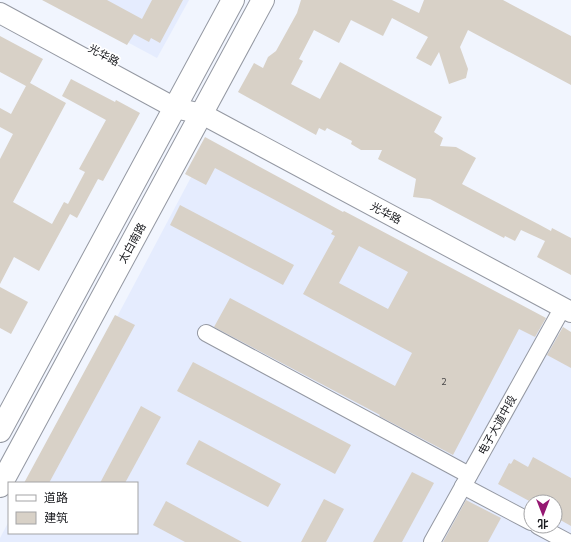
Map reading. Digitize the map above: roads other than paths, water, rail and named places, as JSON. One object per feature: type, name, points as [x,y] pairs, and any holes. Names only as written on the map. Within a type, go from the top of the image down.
[{"type":"main road","points":[[0,431],[233,0]]},
{"type":"main road","name":"太白南路","points":[[0,486],[263,0]]},
{"type":"street","name":"光华路","points":[[3,0],[178,102]]},
{"type":"street","name":"光华路","points":[[0,13],[202,114],[567,310]]},
{"type":"street","name":"电子大道中段","points":[[432,542],[466,481],[567,310]]},
{"type":"street","points":[[206,333],[466,481],[523,517]]},
{"type":"street","points":[[553,534],[568,542]]}]
